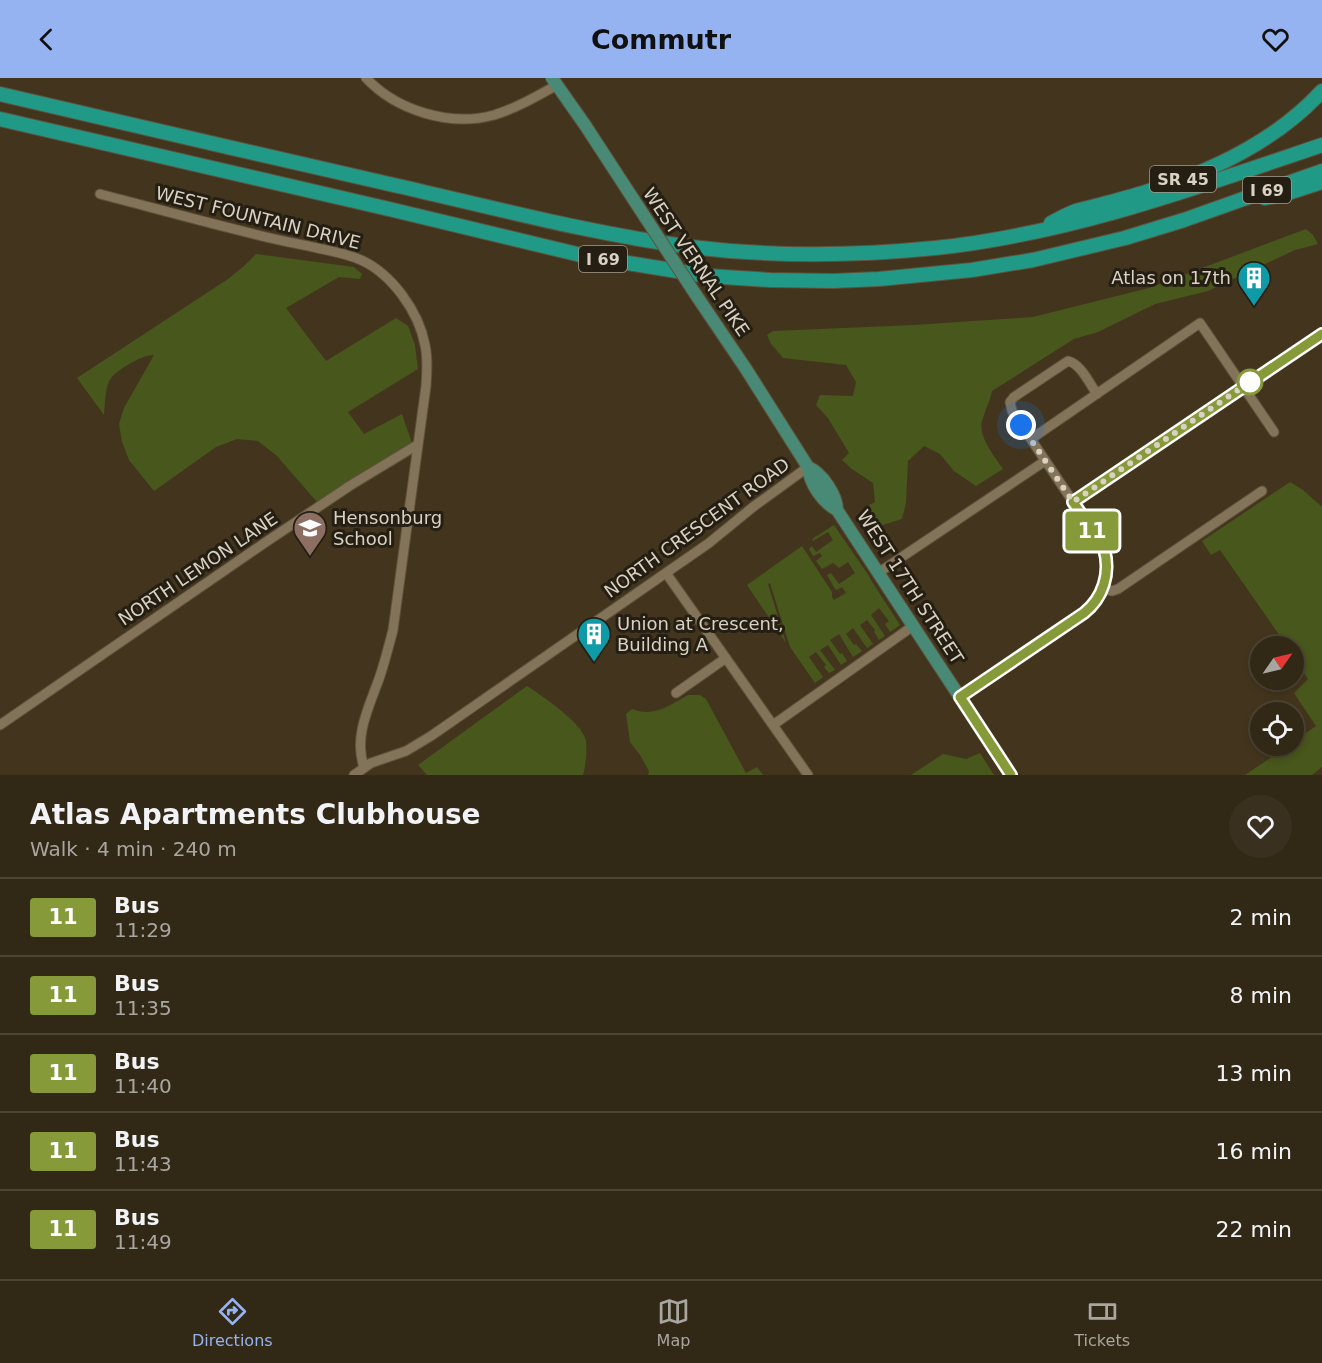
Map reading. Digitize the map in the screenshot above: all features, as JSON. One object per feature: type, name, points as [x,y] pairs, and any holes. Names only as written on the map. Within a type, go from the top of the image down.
[{"type":"highway","name":"SR 45","points":[[1027,234],[1076,211],[1168,185],[1224,161],[1272,134],[1296,116],[1322,91]]},
{"type":"highway","name":"I 69","points":[[0,94],[552,222],[690,246],[772,253],[844,254],[936,248],[997,240],[1088,220],[1146,204],[1322,145]]},
{"type":"highway","name":"I 69","points":[[0,119],[585,256],[708,276],[770,280],[879,279],[972,270],[1033,260],[1095,246],[1154,229],[1322,171]]},
{"type":"highway","name":"SR 45","points":[[1213,210],[1285,194],[1322,182]]},
{"type":"main road","name":"WEST VERNAL PIKE","points":[[555,81],[746,369],[808,467]]},
{"type":"main road","name":"WEST 17TH STREET","points":[[808,467],[817,490],[828,504],[837,510],[1011,775]]},
{"type":"street","points":[[366,78],[383,93],[414,110],[445,117],[470,119],[485,117],[523,104],[555,81]]},
{"type":"street","name":"WEST FOUNTAIN DRIVE","points":[[100,194],[252,234],[350,256],[362,261],[382,275],[394,286],[413,312],[426,347],[426,376],[393,630],[362,724],[360,750],[363,767]]},
{"type":"street","points":[[1030,439],[1200,323],[1274,432]]},
{"type":"street","points":[[1073,502],[1322,334]]},
{"type":"street","points":[[960,697],[1084,613],[1095,603],[1102,589],[1106,573],[1104,548],[1030,439],[1012,411],[1010,402],[1068,361],[1079,368],[1097,393]]},
{"type":"street","name":"NORTH LEMON LANE","points":[[0,726],[262,544],[351,485],[417,445]]},
{"type":"street","points":[[878,573],[1045,460]]},
{"type":"street","name":"NORTH CRESCENT ROAD","points":[[363,767],[406,751],[431,736],[709,543],[808,467]]},
{"type":"street","points":[[1102,589],[1112,591],[1118,588],[1262,490]]},
{"type":"street","points":[[666,573],[808,775]]},
{"type":"street","points":[[773,725],[913,626]]},
{"type":"street","points":[[676,693],[726,657]]},
{"type":"street","points":[[354,775],[363,767]]},
{"type":"green space","points":[[1306,229],[1318,244],[1295,250],[1208,291],[1155,304],[1098,332],[1074,339],[992,391],[981,424],[987,445],[1003,469],[976,486],[954,471],[940,454],[924,446],[908,461],[906,503],[902,519],[876,527],[869,505],[875,502],[873,483],[842,460],[849,453],[828,418],[816,405],[820,395],[853,396],[856,382],[846,365],[783,358],[771,344],[767,335],[773,331],[1033,317],[1149,288]]},
{"type":"green space","points":[[256,254],[354,267],[362,274],[360,279],[339,277],[286,308],[326,361],[396,318],[408,326],[415,345],[418,369],[348,412],[364,434],[402,414],[413,446],[317,502],[277,456],[258,441],[237,439],[216,447],[154,491],[129,460],[122,442],[119,424],[124,408],[154,355],[136,360],[112,377],[107,389],[104,415],[77,378],[228,279]]},
{"type":"green space","points":[[1290,482],[1322,507],[1322,767],[1312,775],[1245,775],[1273,756],[1304,756],[1304,734],[1316,726],[1304,708],[1304,702],[1300,702],[1294,693],[1297,690],[1304,690],[1304,683],[1308,679],[1304,673],[1304,636],[1280,636],[1220,550],[1211,555],[1202,541]]},
{"type":"green space","points":[[834,525],[900,625],[890,632],[885,624],[889,621],[879,608],[871,615],[885,636],[879,640],[867,620],[860,625],[873,644],[867,648],[853,628],[846,634],[862,651],[853,657],[839,634],[830,640],[847,661],[841,665],[828,645],[820,650],[835,670],[829,673],[816,652],[809,657],[823,677],[815,683],[790,647],[770,583],[768,584],[786,643],[747,585],[802,546],[832,592],[834,600],[846,593],[842,587],[835,589],[827,575],[831,573],[839,584],[855,573],[848,562],[839,568],[833,563],[822,569],[816,561],[822,556],[820,553],[813,556],[809,549],[812,546],[816,552],[833,540],[828,532],[813,541],[812,539]]},
{"type":"green space","points":[[527,686],[561,710],[578,726],[586,741],[586,762],[583,775],[427,775],[418,765]]},
{"type":"green space","points":[[688,695],[700,695],[706,699],[746,773],[757,767],[763,775],[648,775],[649,771],[630,742],[626,714],[632,709],[647,712],[661,709]]},
{"type":"green space","points":[[980,753],[994,775],[911,775],[943,754],[966,759]]},
{"type":"bus line","name":"11","points":[[1011,775],[960,697],[1084,613],[1095,603],[1106,573],[1104,548],[1073,502],[1322,334]]},
{"type":"place","name":"Atlas on 17th","points":[[1254,307]]},
{"type":"place","name":"Hensonburg School","points":[[310,557]]},
{"type":"place","name":"Union at Crescent, Building A","points":[[594,663]]},
{"type":"route","points":[[1021,425],[1073,502],[1250,382]]}]
